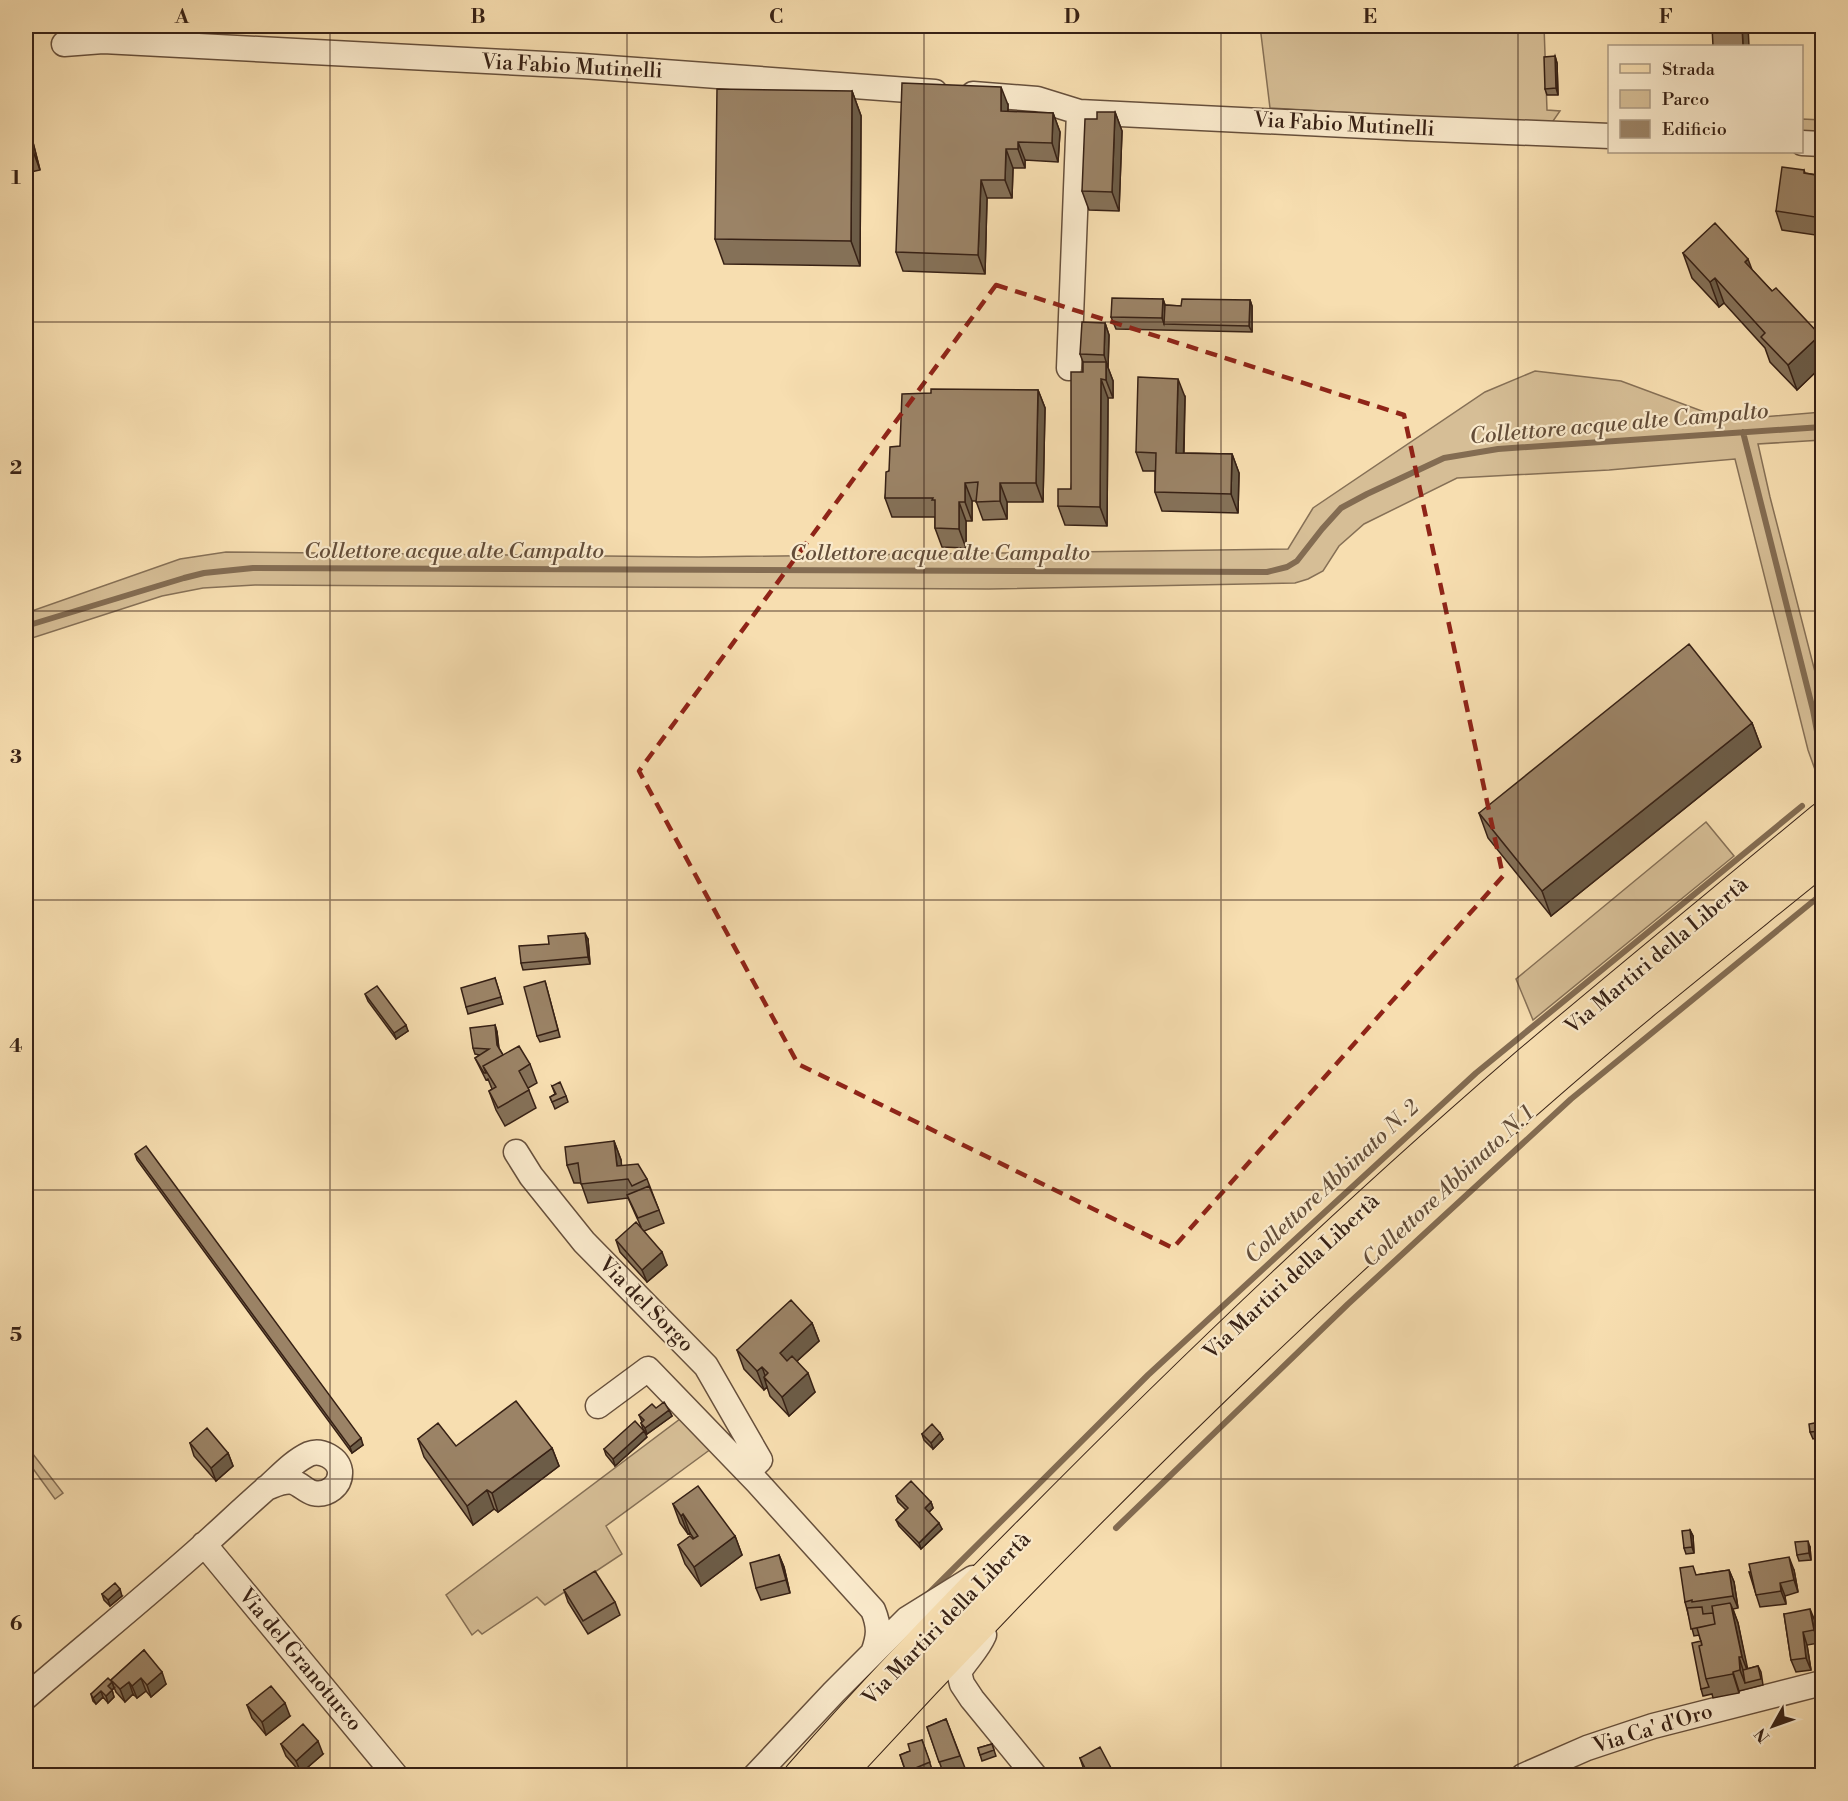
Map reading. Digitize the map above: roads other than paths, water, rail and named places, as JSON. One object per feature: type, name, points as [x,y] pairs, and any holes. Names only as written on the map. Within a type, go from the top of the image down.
[{"type":"main road","name":"Via Martiri della Libertà","points":[[800,1776],[919,1626],[1001,1561],[1204,1359],[1366,1208],[1518,1072],[1822,819]]},
{"type":"main road","name":"Via Martiri della Libertà","points":[[837,1776],[999,1602],[1089,1510],[1223,1379],[1384,1228],[1536,1093],[1822,858]]},
{"type":"main road","points":[[775,1776],[830,1716],[919,1626]]},
{"type":"main road","points":[[850,1776],[886,1722]]},
{"type":"street","name":"Via Fabio Mutinelli","points":[[64,44],[103,41],[582,66],[1037,99],[1078,112],[1387,128],[1608,136]]},
{"type":"street","points":[[1069,368],[1078,112]]},
{"type":"street","points":[[1803,143],[1822,144]]},
{"type":"street","name":"Via del Sorgo","points":[[516,1152],[531,1176],[584,1242],[706,1366],[760,1460],[751,1468]]},
{"type":"street","name":"Via del Sorgo","points":[[598,1406],[648,1369],[751,1468],[873,1610],[880,1630],[873,1653]]},
{"type":"street","name":"Via del Sorgo","points":[[751,1468],[777,1483],[892,1609],[919,1626]]},
{"type":"street","points":[[26,1697],[266,1488]]},
{"type":"street","name":"Via del Granoturco","points":[[204,1544],[396,1776]]},
{"type":"street","points":[[999,1602],[980,1645],[959,1672],[962,1684],[972,1699],[1035,1776]]},
{"type":"street","points":[[755,1776],[873,1653],[919,1626]]},
{"type":"street","name":"Via Ca' d'Oro","points":[[1523,1776],[1587,1748],[1653,1726],[1822,1683]]},
{"type":"waterway","name":"Collettore acque alte Campalto","points":[[26,626],[184,578],[204,573],[253,568],[1267,572],[1287,567],[1297,561],[1341,508],[1444,458],[1498,449],[1822,427]]},
{"type":"waterway","name":"Collettore Abbinato N. 2","points":[[1743,432],[1813,710],[1822,758]]},
{"type":"waterway","name":"Collettore Abbinato N. 2","points":[[928,1594],[1148,1375],[1476,1073],[1802,806]]},
{"type":"waterway","name":"Collettore Abbinato N. 1","points":[[1116,1528],[1348,1304],[1571,1099],[1822,894]]}]
